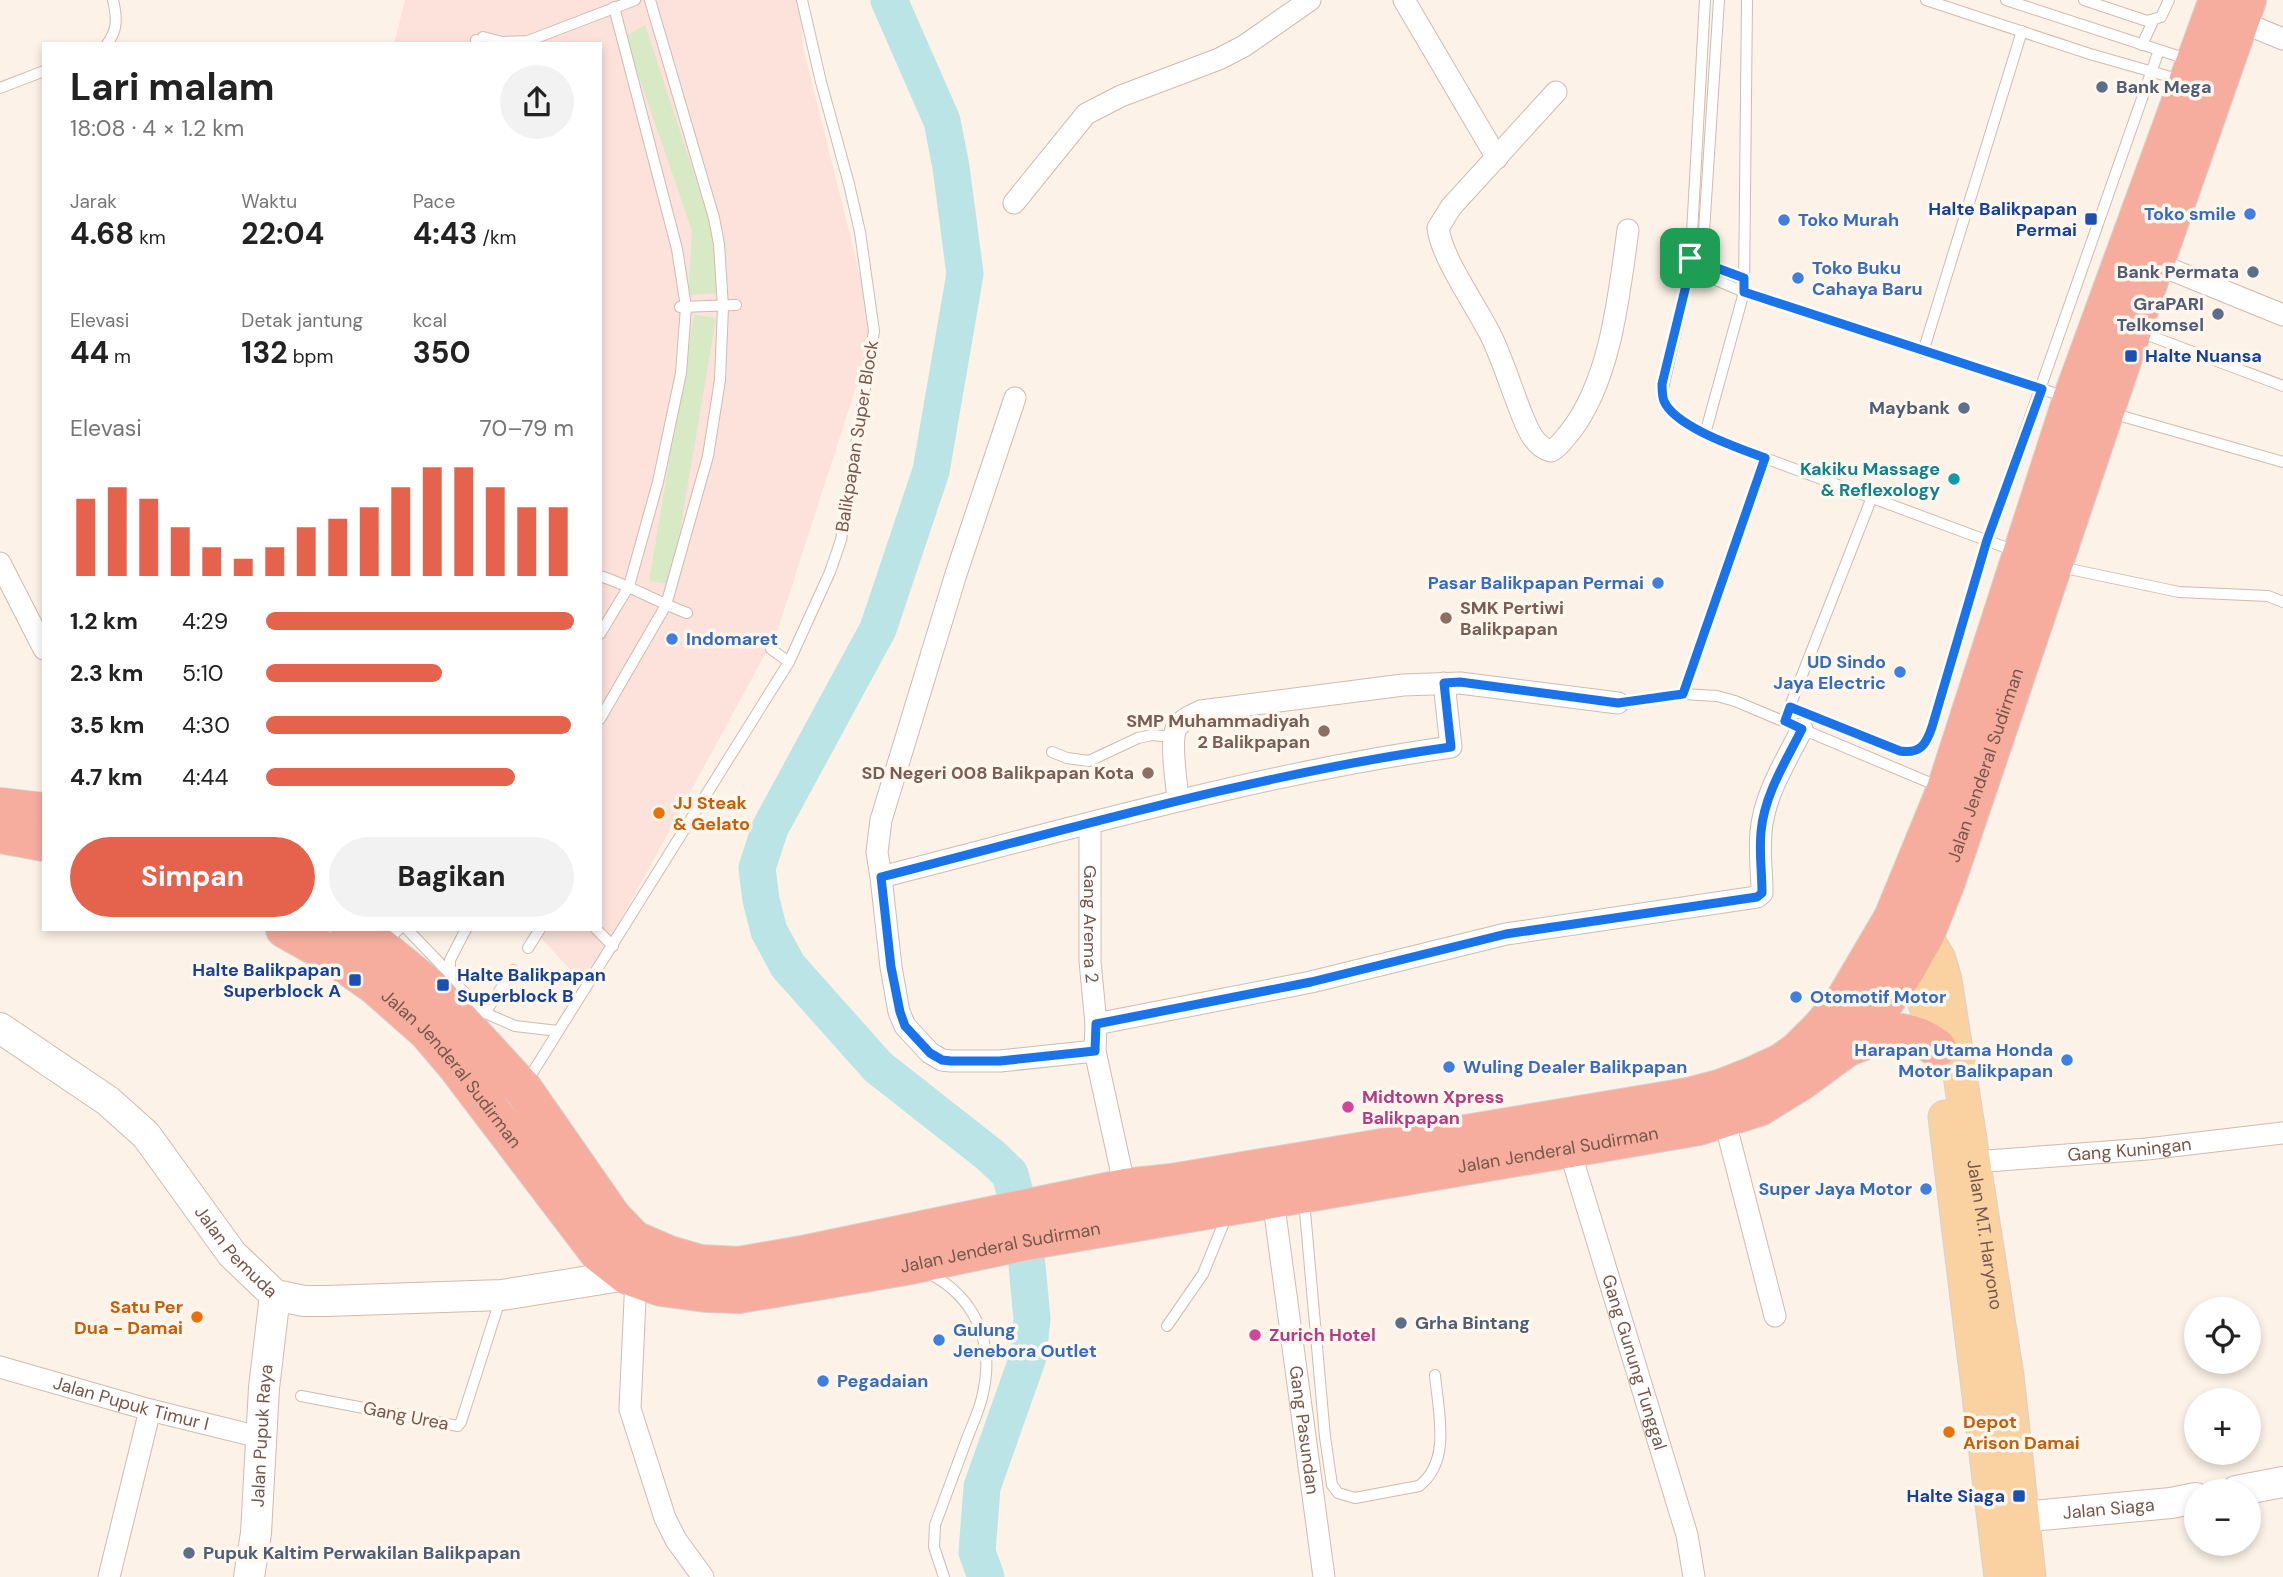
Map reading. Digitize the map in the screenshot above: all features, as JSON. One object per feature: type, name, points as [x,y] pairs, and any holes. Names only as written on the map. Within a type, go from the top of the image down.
[{"type":"highway","name":"Jalan Jenderal Sudirman","points":[[1079,1216],[1125,1188],[1171,1183],[1675,1099],[1722,1088],[1781,1063],[1798,1051],[1846,998],[1888,963],[1909,927],[1946,882],[2038,560],[2073,400],[2235,7]]},
{"type":"highway","name":"Jalan Jenderal Sudirman","points":[[2073,400],[2134,330],[2207,72]]},
{"type":"highway","name":"Jalan Jenderal Sudirman","points":[[1909,927],[1946,789],[2038,560]]},
{"type":"highway","points":[[0,807],[42,812]]},
{"type":"highway","points":[[0,834],[42,842]]},
{"type":"highway","name":"Jalan Jenderal Sudirman","points":[[289,931],[335,957],[376,986],[426,1031],[457,1065],[599,1253],[631,1277],[661,1287],[739,1294],[911,1265],[959,1239]]},
{"type":"highway","name":"Jalan Jenderal Sudirman","points":[[384,934],[440,980],[523,1089],[612,1217],[635,1240],[669,1255],[701,1264],[739,1266],[802,1255],[959,1239],[1079,1216],[1230,1206],[1699,1126],[1759,1107],[1846,1048],[1880,1009],[1888,963]]},
{"type":"highway","points":[[1846,1048],[1880,1034],[1901,1032],[1926,1040],[1937,1048]]},
{"type":"main road","name":"Jalan M.T. Haryono","points":[[1909,927],[1939,959],[1945,980],[2007,1376],[2029,1577]]},
{"type":"main road","name":"Jalan M.T. Haryono","points":[[1888,963],[1924,998],[1937,1048],[2001,1577]]},
{"type":"street","points":[[1014,203],[1086,114],[1121,96],[1219,59],[1263,33],[1310,0]]},
{"type":"street","points":[[1405,0],[1497,158]]},
{"type":"street","points":[[2235,7],[2283,39]]},
{"type":"street","points":[[1556,92],[1444,216],[1438,233],[1492,339],[1524,421],[1535,442],[1545,450],[1551,451],[1560,444],[1581,419],[1595,393],[1620,293],[1628,230]]},
{"type":"street","points":[[2155,263],[2283,315]]},
{"type":"street","points":[[1016,398],[956,574],[881,820],[877,852],[891,967],[900,1012],[905,1026],[930,1053],[942,1060],[987,1061],[1095,1051]]},
{"type":"street","points":[[0,562],[42,645]]},
{"type":"street","points":[[1178,800],[1174,737],[1178,726],[1201,711],[1402,685],[1460,682],[1618,703]]},
{"type":"street","points":[[881,877],[1178,800],[1306,771],[1451,747],[1444,683]]},
{"type":"street","points":[[1096,1024],[1311,982],[1506,934],[1757,897],[1762,893],[1761,831],[1765,810],[1793,725]]},
{"type":"street","name":"Gang Arema 2","points":[[1090,824],[1090,961],[1096,1024],[1095,1051],[1125,1188]]},
{"type":"street","name":"Jalan Pemuda","points":[[0,1028],[108,1101],[146,1135],[232,1254],[275,1295],[304,1301],[327,1301],[502,1295],[631,1277]]},
{"type":"street","points":[[1724,1118],[1774,1316]]},
{"type":"street","name":"Gang Kuningan","points":[[1974,1162],[2147,1149],[2283,1133]]},
{"type":"street","name":"Gang Gunung Tunggal","points":[[1569,1148],[1687,1535],[1694,1577]]},
{"type":"street","name":"Gang Pasundan","points":[[1288,1196],[1324,1577]]},
{"type":"street","points":[[631,1277],[630,1409],[665,1518],[676,1540],[703,1577]]},
{"type":"street","name":"Jalan Pupuk Raya","points":[[249,1577],[256,1533],[264,1388],[275,1295]]},
{"type":"street","name":"Jalan Pupuk Timur I","points":[[0,1367],[150,1410],[263,1438]]},
{"type":"street","points":[[109,1577],[150,1410]]},
{"type":"street","points":[[2261,1486],[2283,1482]]},
{"type":"street","name":"Jalan Siaga","points":[[2021,1517],[2184,1500]]},
{"type":"lane","points":[[109,42],[115,34],[117,15],[113,0]]},
{"type":"lane","points":[[515,42],[550,35],[635,0]]},
{"type":"lane","points":[[602,716],[666,605],[708,456],[720,380],[723,307],[714,218],[650,0]]},
{"type":"lane","name":"Balikpapan Super Block","points":[[523,1089],[789,662],[810,620],[841,540],[874,331],[860,232],[802,0]]},
{"type":"lane","points":[[1705,0],[1690,263],[1662,393],[1674,415],[1705,434],[1765,458],[2038,560],[2179,592],[2268,596],[2283,602]]},
{"type":"lane","points":[[1702,262],[1719,0]]},
{"type":"lane","points":[[1705,434],[1744,292],[1747,0]]},
{"type":"lane","points":[[1926,0],[2153,71],[2207,72]]},
{"type":"lane","points":[[2006,0],[2159,50],[2207,72]]},
{"type":"lane","points":[[2084,0],[2147,21],[2153,21],[2164,14],[2169,0]]},
{"type":"lane","points":[[602,631],[629,586],[658,482],[681,373],[682,307],[677,249],[614,7]]},
{"type":"lane","points":[[2142,45],[2153,21]]},
{"type":"lane","points":[[1923,352],[2022,31]]},
{"type":"lane","points":[[1790,707],[1900,751],[1921,749],[1928,740],[1987,540],[2073,400],[2159,50]]},
{"type":"lane","points":[[0,88],[42,72]]},
{"type":"lane","points":[[1690,263],[1702,262],[1744,278]]},
{"type":"lane","points":[[1690,263],[1744,292],[2073,400],[2283,463]]},
{"type":"lane","points":[[856,295],[868,294]]},
{"type":"lane","points":[[682,307],[736,305]]},
{"type":"lane","points":[[2134,330],[2283,386]]},
{"type":"lane","points":[[1683,694],[1765,458]]},
{"type":"lane","points":[[1793,725],[1790,707],[1872,497]]},
{"type":"lane","points":[[602,577],[687,613]]},
{"type":"lane","points":[[771,649],[789,662]]},
{"type":"lane","points":[[1618,703],[1683,694],[1717,696],[1946,789]]},
{"type":"lane","points":[[1052,752],[1075,760],[1089,761],[1152,734],[1174,737]]},
{"type":"lane","points":[[465,931],[440,980],[457,985],[485,1013],[515,1026],[558,1031]]},
{"type":"lane","points":[[528,948],[539,931]]},
{"type":"lane","points":[[598,931],[613,946]]},
{"type":"lane","points":[[485,1013],[513,970]]},
{"type":"lane","points":[[1288,1196],[1332,1485],[1338,1493],[1354,1497],[1419,1486],[1426,1481],[1439,1456],[1441,1438],[1435,1375]]},
{"type":"lane","points":[[1167,1326],[1203,1274],[1230,1206]]},
{"type":"lane","points":[[911,1265],[959,1293],[971,1309],[982,1332],[987,1355],[984,1393],[935,1525],[934,1547],[944,1577]]},
{"type":"lane","name":"Gang Urea","points":[[301,1395],[458,1426],[502,1295]]},
{"type":"shaded area","points":[[405,0],[803,0],[802,43],[874,331],[777,632],[585,986],[535,931],[602,931],[602,42],[394,42]]},
{"type":"green space","points":[[645,25],[712,228],[719,293],[688,295],[692,231],[625,36]]},
{"type":"green space","points":[[694,315],[716,318],[671,584],[649,581]]},
{"type":"waterway","points":[[889,0],[942,121],[965,274],[931,471],[878,629],[770,828],[757,868],[769,931],[788,966],[878,1067],[990,1155],[1010,1174],[1023,1223],[1032,1319],[1028,1357],[982,1487],[977,1552],[986,1577]]},
{"type":"place","name":"Bank Mega","points":[[2102,87]]},
{"type":"place","name":"Toko smile","points":[[2250,214]]},
{"type":"place","name":"Halte Balikpapan Permai","points":[[2091,219]]},
{"type":"place","name":"Toko Murah","points":[[1784,220]]},
{"type":"place","name":"Bank Permata","points":[[2253,272]]},
{"type":"place","name":"Toko Buku Cahaya Baru","points":[[1798,278]]},
{"type":"place","name":"GraPARI Telkomsel","points":[[2218,314]]},
{"type":"place","name":"Halte Nuansa","points":[[2131,356]]},
{"type":"place","name":"Maybank","points":[[1964,408]]},
{"type":"place","name":"Kakiku Massage & Reflexology","points":[[1954,479]]},
{"type":"place","name":"Pasar Balikpapan Permai","points":[[1658,583]]},
{"type":"place","name":"SMK Pertiwi Balikpapan","points":[[1446,618]]},
{"type":"place","name":"Indomaret","points":[[672,639]]},
{"type":"place","name":"UD Sindo Jaya Electric","points":[[1900,672]]},
{"type":"place","name":"SMP Muhammadiyah 2 Balikpapan","points":[[1324,731]]},
{"type":"place","name":"SD Negeri 008 Balikpapan Kota","points":[[1148,773]]},
{"type":"place","name":"JJ Steak & Gelato","points":[[659,813]]},
{"type":"place","name":"Halte Balikpapan Superblock A","points":[[355,980]]},
{"type":"place","name":"Halte Balikpapan Superblock B","points":[[443,985]]},
{"type":"place","name":"Otomotif Motor","points":[[1796,997]]},
{"type":"place","name":"Harapan Utama Honda Motor Balikpapan","points":[[2067,1060]]},
{"type":"place","name":"Wuling Dealer Balikpapan","points":[[1449,1067]]},
{"type":"place","name":"Midtown Xpress Balikpapan","points":[[1348,1107]]},
{"type":"place","name":"Super Jaya Motor","points":[[1926,1189]]},
{"type":"place","name":"Satu Per Dua - Damai","points":[[197,1317]]},
{"type":"place","name":"Grha Bintang","points":[[1401,1323]]},
{"type":"place","name":"Zurich Hotel","points":[[1255,1335]]},
{"type":"place","name":"Gulung Jenebora Outlet","points":[[939,1340]]},
{"type":"place","name":"Pegadaian","points":[[823,1381]]},
{"type":"place","name":"Depot Arison Damai","points":[[1949,1432]]},
{"type":"place","name":"Halte Siaga","points":[[2019,1496]]},
{"type":"place","name":"Pupuk Kaltim Perwakilan Balikpapan","points":[[189,1553]]},
{"type":"route","points":[[1690,258],[1744,278],[1744,292],[2042,389],[1987,540],[1925,745],[1916,751],[1900,751],[1790,707],[1785,721],[1802,729],[1765,810],[1760,853],[1762,893],[1757,897],[1506,934],[1311,982],[1096,1024],[1095,1051],[1000,1061],[951,1061],[942,1060],[930,1053],[915,1039],[905,1026],[900,1012],[891,967],[881,877],[1178,800],[1306,771],[1451,747],[1444,683],[1460,682],[1618,703],[1683,694],[1765,458],[1705,434],[1674,415],[1664,401],[1662,384],[1690,269],[1690,258]]}]
